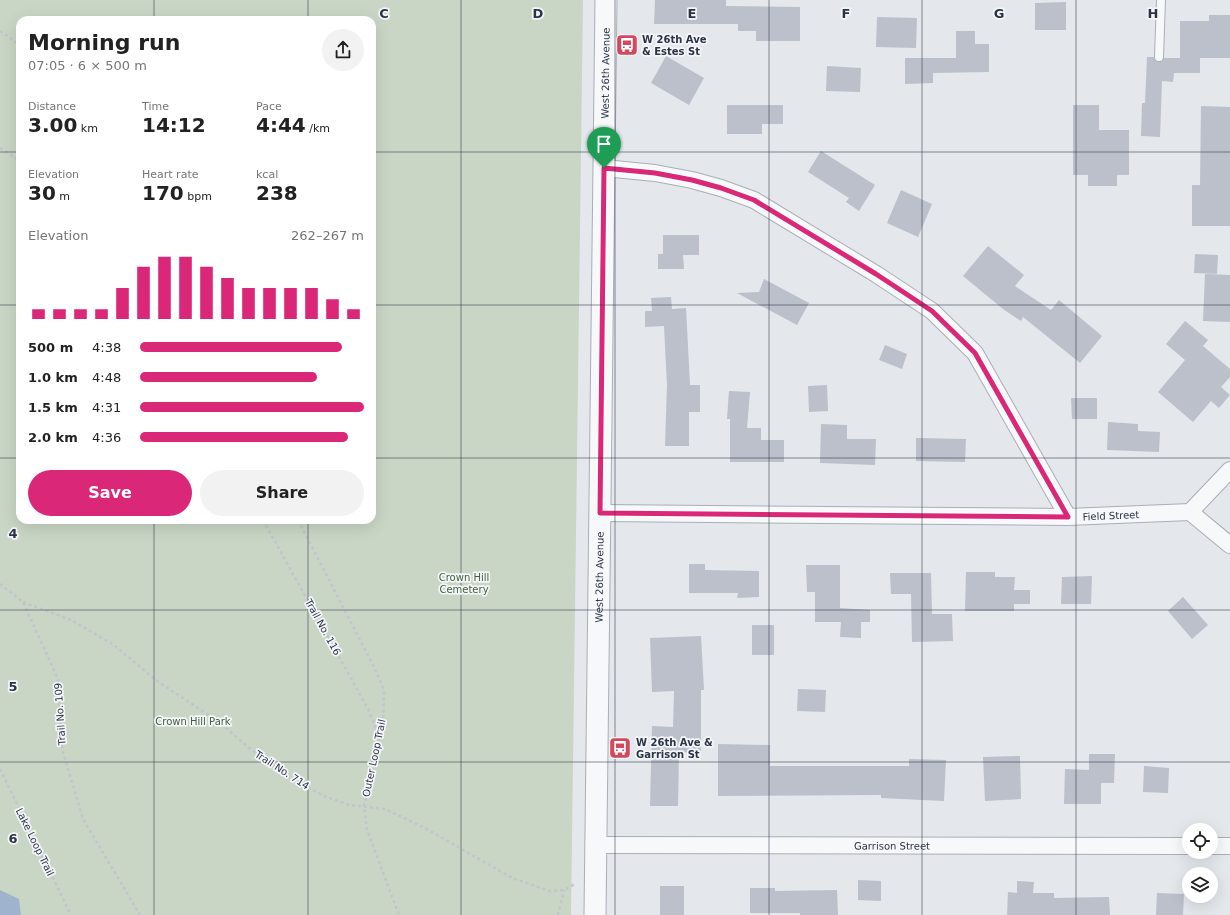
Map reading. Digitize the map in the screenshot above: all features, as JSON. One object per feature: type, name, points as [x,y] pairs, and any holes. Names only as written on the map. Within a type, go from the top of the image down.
[{"type":"street","name":"West 26th Avenue","points":[[595,915],[606,0]]},
{"type":"street","points":[[604,168],[655,173],[692,180],[721,188],[754,200],[876,274],[932,311],[975,353],[1068,517]]},
{"type":"street","points":[[1230,470],[1190,512],[1230,545]]},
{"type":"street","name":"Field Street","points":[[600,513],[1068,517],[1190,512]]},
{"type":"street","name":"Garrison Street","points":[[596,845],[1182,846]]},
{"type":"street","points":[[1218,846],[1230,846]]},
{"type":"lane","points":[[1159,57],[1161,0]]},
{"type":"path","points":[[0,31],[16,43]]},
{"type":"path","points":[[0,148],[16,158]]},
{"type":"path","name":"Trail No. 116","points":[[265,524],[368,708],[379,737]]},
{"type":"path","name":"Outer Loop Trail","points":[[300,524],[372,663],[384,690],[384,721],[379,737],[364,806],[367,830],[398,915]]},
{"type":"path","name":"Trail No. 109","points":[[0,584],[23,602],[58,679],[62,749],[83,820],[140,915]]},
{"type":"path","name":"Trail No. 714","points":[[23,602],[71,620],[114,645],[157,681],[218,720],[249,748],[293,779],[324,796],[349,805],[385,809],[426,828],[512,878],[550,891],[564,890],[558,915]]},
{"type":"path","name":"Lake Loop Trail","points":[[0,769],[71,915]]},
{"type":"green space","points":[[0,0],[583,0],[571,915],[0,915]]},
{"type":"water","points":[[0,890],[19,899],[21,915],[0,915]]},
{"type":"building","points":[[655,0],[726,0],[726,6],[800,7],[800,41],[756,41],[756,31],[738,31],[738,24],[654,24]]},
{"type":"building","points":[[1066,2],[1066,30],[1035,30],[1035,3]]},
{"type":"building","points":[[1209,15],[1230,15],[1230,58],[1200,58],[1200,73],[1174,73],[1173,82],[1162,81],[1160,137],[1141,136],[1142,103],[1145,103],[1147,57],[1154,57],[1156,61],[1159,62],[1164,58],[1180,58],[1180,21],[1209,21]]},
{"type":"building","points":[[877,17],[917,18],[916,48],[876,47]]},
{"type":"building","points":[[956,31],[975,31],[975,44],[989,44],[989,72],[933,73],[933,83],[905,84],[905,58],[956,58]]},
{"type":"building","points":[[666,56],[704,78],[689,105],[651,83]]},
{"type":"building","points":[[827,66],[861,68],[860,92],[826,91]]},
{"type":"building","points":[[727,105],[783,105],[783,124],[762,124],[762,134],[727,134]]},
{"type":"building","points":[[1073,105],[1099,105],[1099,130],[1129,130],[1129,175],[1117,175],[1117,186],[1088,186],[1088,175],[1073,175]]},
{"type":"building","points":[[1201,106],[1230,107],[1230,226],[1192,226],[1192,185],[1200,185]]},
{"type":"building","points":[[821,151],[875,185],[859,211],[846,202],[849,198],[808,172]]},
{"type":"building","points":[[901,190],[932,204],[918,237],[887,223]]},
{"type":"building","points":[[663,235],[699,235],[699,255],[683,255],[684,269],[658,269],[658,254],[663,254]]},
{"type":"building","points":[[988,246],[1024,275],[1015,286],[1051,310],[1059,300],[1102,336],[1080,363],[1023,317],[1021,321],[1003,309],[963,276]]},
{"type":"building","points":[[1195,254],[1218,255],[1217,274],[1194,273]]},
{"type":"building","points":[[1205,274],[1230,275],[1230,322],[1203,321]]},
{"type":"building","points":[[764,279],[809,303],[797,325],[737,293],[759,292]]},
{"type":"building","points":[[671,297],[672,309],[686,308],[690,385],[700,385],[700,412],[689,412],[689,446],[665,446],[667,385],[664,326],[645,327],[645,311],[652,311],[651,298]]},
{"type":"building","points":[[1185,321],[1208,340],[1203,346],[1230,369],[1230,377],[1221,387],[1230,395],[1219,408],[1211,401],[1193,422],[1158,392],[1185,360],[1166,344]]},
{"type":"building","points":[[885,345],[907,354],[902,369],[879,360]]},
{"type":"building","points":[[827,385],[828,411],[809,412],[808,386]]},
{"type":"building","points":[[729,391],[750,392],[747,428],[761,428],[761,440],[784,440],[784,462],[730,462],[730,419],[727,419]]},
{"type":"building","points":[[1071,398],[1097,398],[1097,419],[1072,419]]},
{"type":"building","points":[[1108,422],[1138,424],[1138,431],[1160,432],[1159,452],[1107,450]]},
{"type":"building","points":[[821,424],[847,425],[847,439],[876,439],[875,465],[820,463]]},
{"type":"building","points":[[916,438],[966,439],[965,462],[916,461]]},
{"type":"building","points":[[689,564],[705,564],[705,570],[759,571],[759,597],[737,598],[738,593],[689,593]]},
{"type":"building","points":[[806,565],[840,565],[840,608],[870,610],[870,622],[861,622],[861,638],[840,637],[841,622],[815,622],[815,592],[807,592]]},
{"type":"building","points":[[966,572],[995,572],[995,577],[1015,577],[1014,590],[1030,590],[1030,604],[1014,604],[1014,611],[965,611]]},
{"type":"building","points":[[890,573],[931,573],[932,614],[952,614],[953,641],[912,642],[911,594],[891,594]]},
{"type":"building","points":[[1092,576],[1091,604],[1061,604],[1062,577]]},
{"type":"building","points":[[1183,597],[1208,625],[1192,639],[1168,611]]},
{"type":"building","points":[[752,625],[774,625],[774,655],[752,655]]},
{"type":"building","points":[[701,636],[704,690],[701,690],[701,753],[679,752],[678,806],[650,806],[652,726],[673,727],[674,691],[652,692],[650,638]]},
{"type":"building","points":[[798,689],[826,690],[825,712],[797,711]]},
{"type":"building","points":[[718,744],[770,745],[770,766],[909,766],[909,759],[946,760],[944,801],[881,798],[881,795],[718,796]]},
{"type":"building","points":[[1089,754],[1115,754],[1114,783],[1101,783],[1101,804],[1064,804],[1065,769],[1089,770]]},
{"type":"building","points":[[1020,756],[1021,799],[985,801],[983,757]]},
{"type":"building","points":[[1144,766],[1169,768],[1168,793],[1143,792]]},
{"type":"building","points":[[858,880],[881,881],[881,901],[858,900]]},
{"type":"building","points":[[1017,881],[1034,882],[1033,893],[1054,893],[1054,898],[1109,897],[1110,915],[1007,915],[1008,892],[1017,893]]},
{"type":"building","points":[[660,886],[684,886],[684,915],[660,915]]},
{"type":"building","points":[[750,888],[775,888],[775,891],[837,890],[838,915],[750,913]]},
{"type":"building","points":[[1157,893],[1182,894],[1183,915],[1156,915]]},
{"type":"place","name":"W 26th Ave & Estes St","points":[[627,45]]},
{"type":"place","name":"W 26th Ave & Garrison St","points":[[620,748]]},
{"type":"route","points":[[604,168],[655,173],[692,180],[721,188],[754,200],[876,274],[932,311],[975,353],[1068,517],[600,513],[604,168]]},
{"type":"park label","name":"Crown Hill Cemetery","points":[[464,582]]},
{"type":"park label","name":"Crown Hill Park","points":[[193,721]]}]
